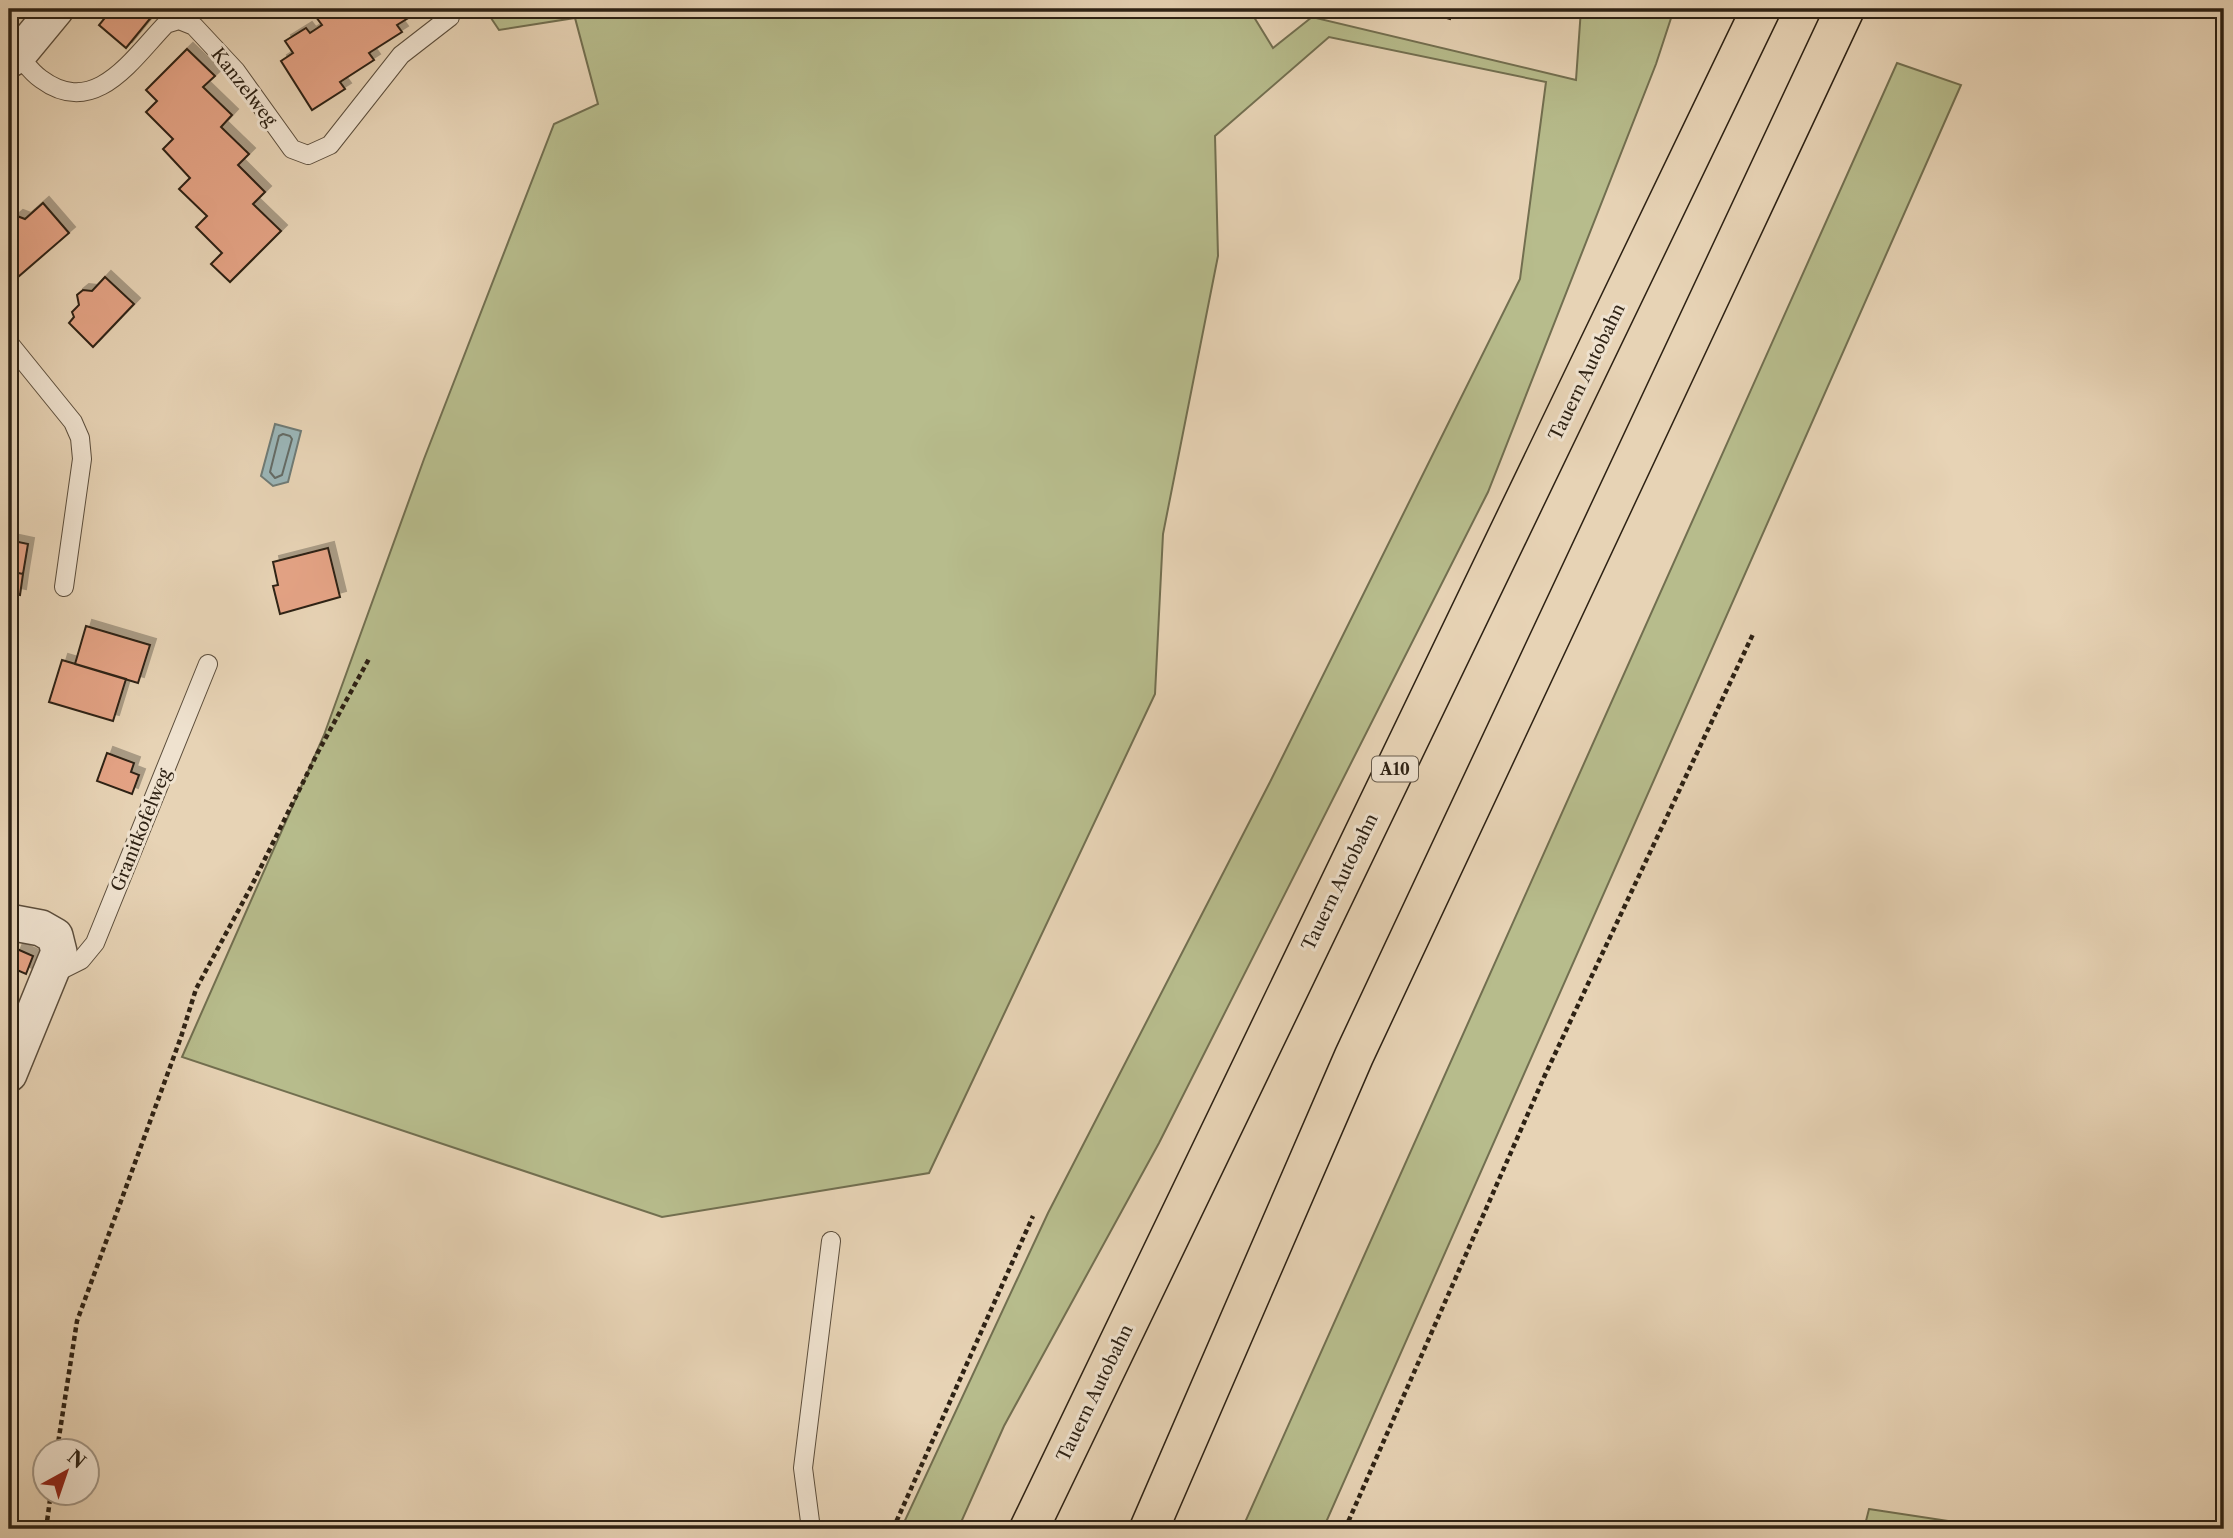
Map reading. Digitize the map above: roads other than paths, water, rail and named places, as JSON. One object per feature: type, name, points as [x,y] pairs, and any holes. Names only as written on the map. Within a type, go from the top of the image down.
[{"type":"highway","name":"Tauern Autobahn","points":[[1029,1529],[1761,9]]},
{"type":"highway","points":[[1149,1529],[1354,1056],[1845,9]]},
{"type":"street","name":"Kanzelweg","points":[[14,58],[56,9]]},
{"type":"street","points":[[9,922],[41,928],[55,936],[59,952],[9,1074]]},
{"type":"lane","name":"Kanzelweg","points":[[14,58],[40,79],[62,90],[88,93],[108,84],[166,24],[179,20],[194,26],[236,71],[292,149],[309,155],[330,145],[401,55],[450,17]]},
{"type":"lane","points":[[9,343],[74,422],[80,438],[82,459],[64,587]]},
{"type":"lane","name":"Granitkofelweg","points":[[50,975],[81,960],[95,943],[208,664]]},
{"type":"lane","points":[[811,1529],[803,1468],[831,1241]]},
{"type":"water","points":[[275,424],[301,431],[288,482],[273,486],[261,476]]}]
